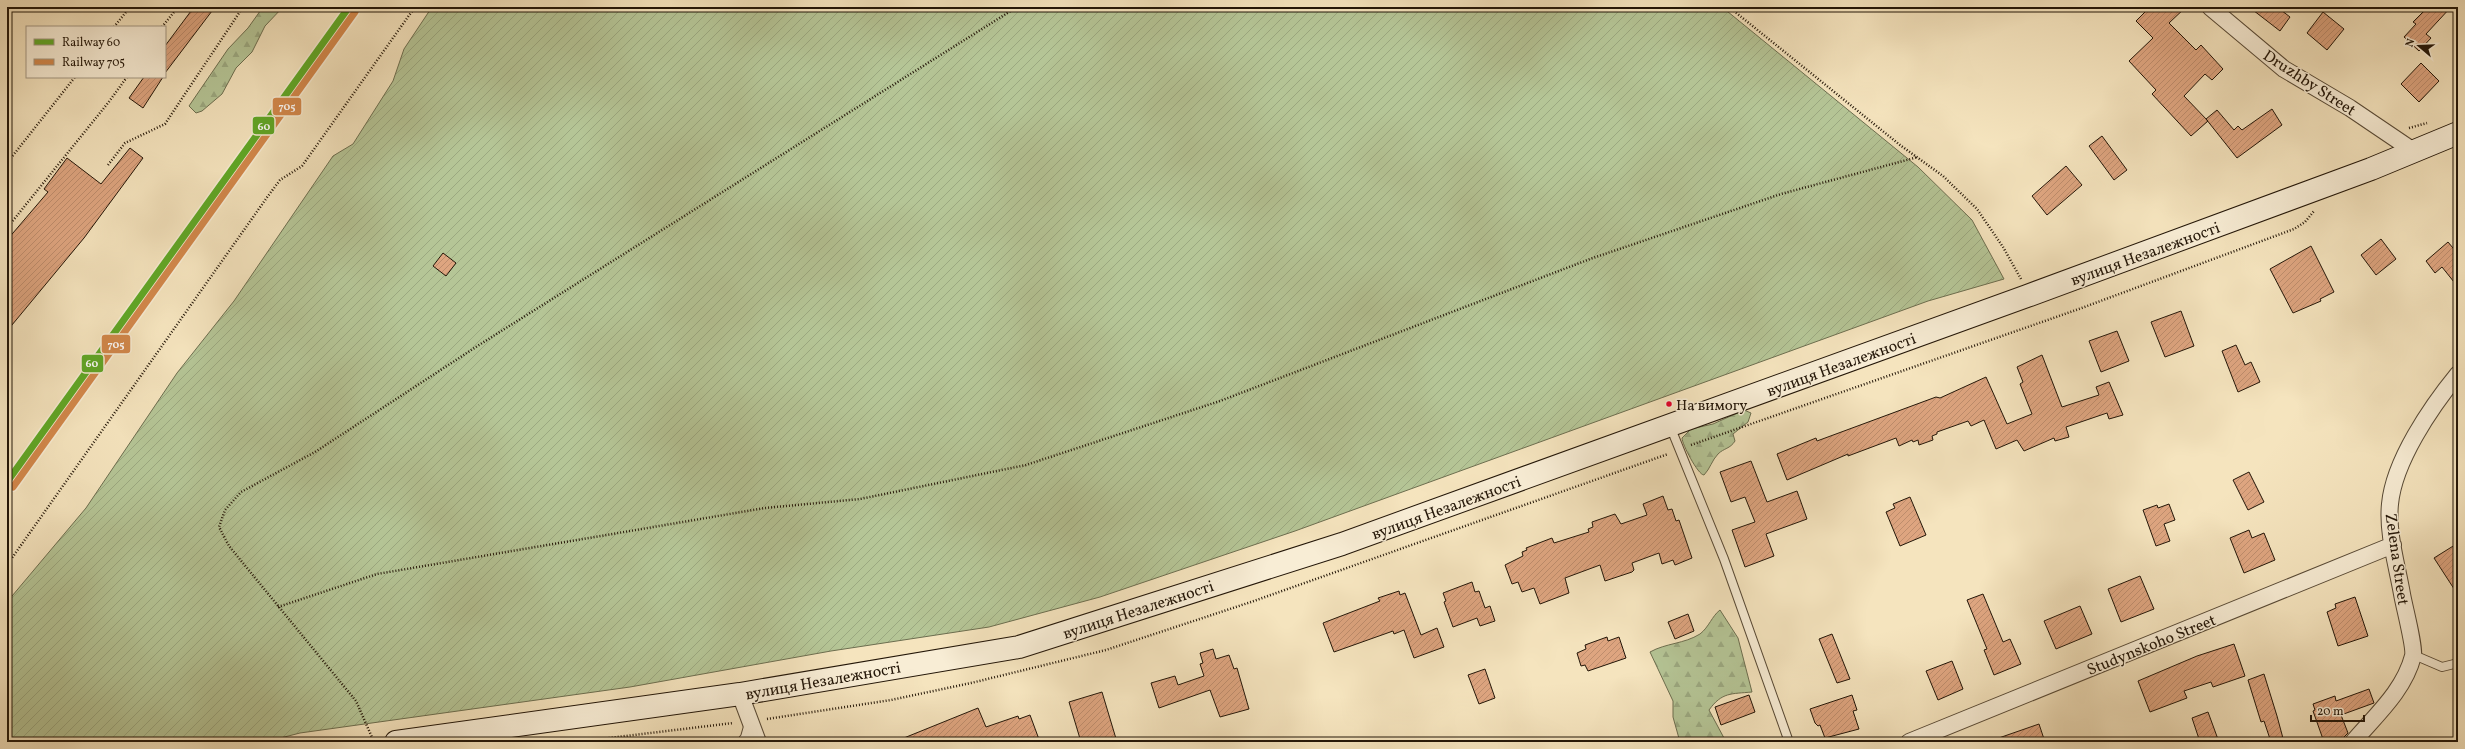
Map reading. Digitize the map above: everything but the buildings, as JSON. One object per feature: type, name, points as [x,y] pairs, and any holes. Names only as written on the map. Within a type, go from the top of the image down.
[{"type":"street","name":"Druzhby Street","points":[[2210,7],[2284,69],[2389,134],[2415,152]]},
{"type":"street","name":"вулиця Незалежності","points":[[396,742],[740,694],[1019,647],[1342,544],[2026,296],[2415,152],[2458,133]]},
{"type":"street","name":"Zelena Street","points":[[2414,655],[2393,545],[2390,506],[2393,482],[2402,460],[2443,392],[2458,374]]},
{"type":"street","name":"Studynskoho Street","points":[[1909,742],[2393,545]]},
{"type":"street","points":[[2352,742],[2402,685],[2414,655]]},
{"type":"street","points":[[740,694],[758,742]]},
{"type":"lane","points":[[1669,425],[1724,558],[1788,742]]},
{"type":"lane","points":[[2414,655],[2442,667],[2458,663]]},
{"type":"lane","points":[[741,742],[745,737],[749,721]]},
{"type":"path","points":[[115,26],[130,7]]},
{"type":"path","points":[[163,26],[178,7]]},
{"type":"path","points":[[108,165],[125,143],[165,124],[243,7]]},
{"type":"path","points":[[7,565],[268,196],[280,180],[302,166],[415,7]]},
{"type":"path","points":[[374,742],[356,701],[229,546],[219,526],[225,510],[241,492],[315,452],[479,345],[1017,7]]},
{"type":"path","points":[[1729,7],[1943,176],[1977,209],[2019,275],[2026,296]]},
{"type":"path","points":[[7,163],[74,78]]},
{"type":"path","points":[[7,228],[108,103],[125,78]]},
{"type":"path","points":[[2389,134],[2432,121]]},
{"type":"path","points":[[278,607],[377,574],[765,508],[860,499],[1026,465],[1220,401],[1590,259],[1781,194],[1918,157]]},
{"type":"path","points":[[576,742],[749,721]]},
{"type":"green space","points":[[263,7],[283,7],[265,26],[252,52],[236,68],[222,94],[202,111],[196,113],[189,106],[228,49],[248,28]]},
{"type":"green space","points":[[432,7],[1722,7],[1918,167],[1972,220],[2004,279],[1928,301],[1295,531],[1100,597],[989,627],[831,651],[630,687],[300,733],[265,742],[7,742],[7,602],[86,508],[177,373],[234,301],[333,156],[353,144],[393,81],[404,49]]},
{"type":"green space","points":[[1744,410],[1751,413],[1748,422],[1733,434],[1735,441],[1733,444],[1718,454],[1706,473],[1704,475],[1701,474],[1691,459],[1682,438],[1691,429],[1713,424]]},
{"type":"green space","points":[[1720,610],[1738,638],[1752,692],[1733,694],[1723,697],[1718,700],[1709,710],[1724,738],[1710,742],[1680,742],[1673,717],[1673,701],[1650,652],[1688,640],[1700,634]]},
{"type":"rail line","name":"60","points":[[7,482],[349,7]]},
{"type":"rail line","name":"705","points":[[13,487],[355,12]]},
{"type":"place","name":"На вимогу","points":[[1669,404]]}]
